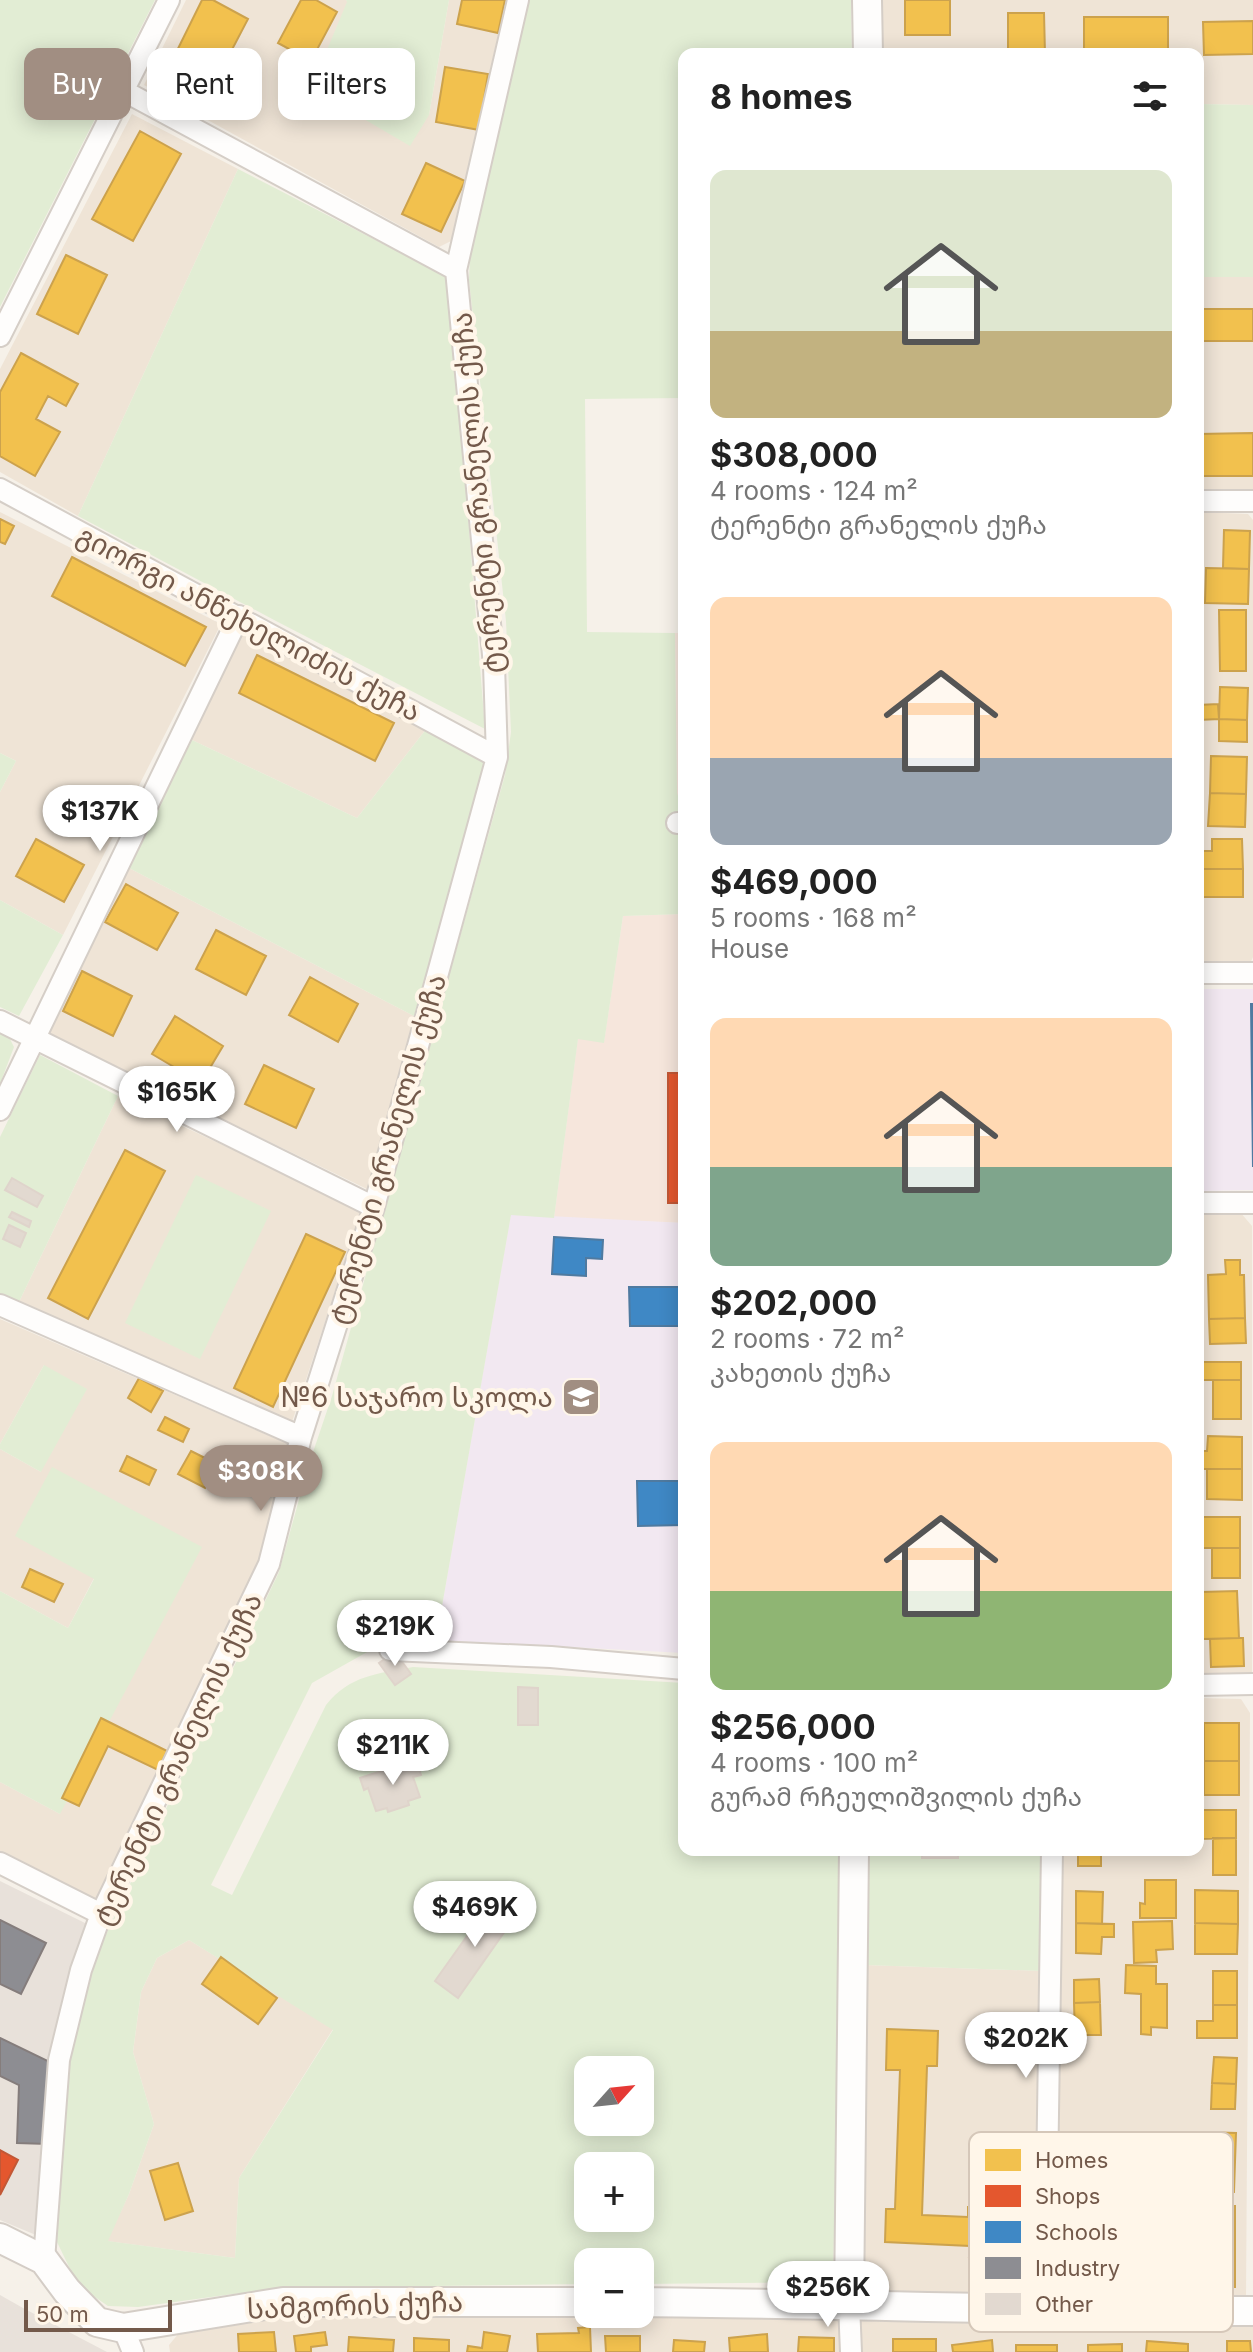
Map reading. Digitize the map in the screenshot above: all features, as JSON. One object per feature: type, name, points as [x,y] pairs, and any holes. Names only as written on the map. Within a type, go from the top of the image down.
[{"type":"street","points":[[131,77],[169,0]]},
{"type":"street","name":"ტერენტი გრანელის ქუჩა","points":[[44,2260],[59,2060],[76,1984],[101,1914],[269,1564],[301,1437],[374,1207],[497,757],[494,665],[456,270],[518,0]]},
{"type":"street","points":[[867,0],[868,48]]},
{"type":"street","points":[[131,95],[456,270]]},
{"type":"street","points":[[0,336],[109,120]]},
{"type":"street","name":"გიორგი ანწეხელიძის ქუჩა","points":[[0,489],[497,757]]},
{"type":"street","points":[[1204,501],[1253,501]]},
{"type":"street","points":[[0,1110],[239,616]]},
{"type":"street","points":[[1204,973],[1253,973]]},
{"type":"street","points":[[0,1021],[374,1207]]},
{"type":"street","points":[[1204,1203],[1253,1203]]},
{"type":"street","points":[[0,1305],[301,1437]]},
{"type":"street","points":[[390,1650],[551,1657],[678,1668]]},
{"type":"street","points":[[1204,1685],[1253,1684]]},
{"type":"street","points":[[851,2352],[854,1856]]},
{"type":"street","points":[[1048,2132],[1052,1856]]},
{"type":"street","points":[[0,1863],[101,1914]]},
{"type":"street","name":"სამგორის ქუჩა","points":[[0,2238],[44,2260],[67,2291],[97,2322],[128,2340],[283,2302],[574,2302]]},
{"type":"street","points":[[654,2302],[969,2308]]},
{"type":"shaded area","points":[[186,0],[346,0],[381,48],[278,48],[278,120],[415,120],[415,96],[429,115],[449,0],[506,0],[451,241],[439,247],[208,120],[262,120],[262,48],[162,48]]},
{"type":"shaded area","points":[[877,0],[1253,0],[1253,105],[1204,104],[1204,48],[877,48]]},
{"type":"shaded area","points":[[131,116],[238,169],[78,516],[0,472],[0,369]]},
{"type":"shaded area","points":[[1204,277],[1253,277],[1253,489],[1204,489]]},
{"type":"shaded area","points":[[0,512],[221,624],[63,935],[0,900],[0,792],[16,761],[0,753]]},
{"type":"shaded area","points":[[1204,512],[1248,514],[1253,520],[1253,957],[1249,966],[1204,966]]},
{"type":"shaded area","points":[[243,632],[427,728],[357,818],[192,740]]},
{"type":"shaded area","points":[[675,633],[678,633],[677,799]]},
{"type":"shaded area","points":[[127,867],[414,1016],[369,1190],[47,1034]]},
{"type":"shaded area","points":[[678,914],[678,1223],[554,1218],[578,1038],[604,1042],[623,916]]},
{"type":"shaded area","points":[[1204,989],[1253,989],[1253,1190],[1204,1191]]},
{"type":"shaded area","points":[[118,1096],[362,1210],[292,1422],[18,1304]]},
{"type":"shaded area","points":[[1204,1212],[1240,1212],[1252,1226],[1252,1674],[1246,1679],[1204,1679]]},
{"type":"shaded area","name":"№6 საჯარო სკოლა","points":[[511,1214],[678,1223],[678,1653],[436,1640]]},
{"type":"shaded area","points":[[0,1319],[288,1444],[263,1563],[97,1901],[0,1852],[0,1782],[60,1814],[94,1578],[68,1628],[0,1591],[0,1449],[41,1472],[44,1365],[0,1444]]},
{"type":"shaded area","points":[[1204,1698],[1241,1699],[1250,1713],[1246,2298],[1233,2298],[1233,2132],[1054,2132],[1057,1856],[1204,1856]]},
{"type":"shaded area","points":[[0,1881],[87,1924],[55,2053],[43,2238],[0,2220]]},
{"type":"shaded area","points":[[189,1940],[333,2029],[239,2178],[235,2258],[107,2241],[129,2194],[154,2124],[133,2052],[141,1992],[157,1958]]},
{"type":"shaded area","points":[[865,1965],[1043,1971],[1040,2132],[969,2132],[969,2303],[858,2299]]},
{"type":"shaded area","points":[[0,2295],[23,2308],[107,2352],[0,2352]]},
{"type":"shaded area","points":[[273,2314],[574,2316],[574,2328],[654,2328],[654,2316],[969,2318],[969,2332],[1233,2332],[1233,2320],[1253,2320],[1253,2352],[170,2352],[169,2345],[179,2333]]},
{"type":"green space","points":[[0,0],[155,0],[131,48],[24,48],[24,120],[94,120],[0,307]]},
{"type":"green space","points":[[449,0],[429,115],[410,146],[366,120],[415,120],[415,48],[328,48],[347,2]]},
{"type":"green space","points":[[528,0],[851,0],[852,48],[678,48],[678,398],[585,399],[587,632],[675,633],[678,914],[623,916],[604,1043],[578,1039],[554,1218],[511,1215],[436,1640],[392,1638],[312,1683],[211,1885],[232,1895],[326,1705],[345,1687],[365,1677],[413,1667],[678,1683],[678,1856],[842,1856],[833,2282],[654,2284],[654,2248],[574,2248],[574,2284],[355,2287],[233,2294],[138,2307],[108,2306],[86,2291],[72,2273],[57,2242],[68,2063],[77,2022],[100,1947],[279,1572],[308,1467],[332,1396],[505,775],[511,732],[506,621],[469,280],[470,255]],"holes":[[[189,1940],[333,2030],[239,2178],[235,2258],[108,2241],[154,2124],[133,2052],[141,1992],[157,1958]]]},
{"type":"green space","points":[[1204,104],[1253,105],[1253,277],[1204,277]]},
{"type":"green space","points":[[238,169],[449,278],[485,729],[78,516]]},
{"type":"green space","points":[[427,728],[486,761],[414,1016],[127,867],[192,740],[357,818]]},
{"type":"green space","points":[[0,753],[16,761],[0,792]]},
{"type":"green space","points":[[0,900],[63,935],[19,1016],[0,1007]]},
{"type":"green space","points":[[0,1031],[8,1035],[14,1047],[0,1084]]},
{"type":"green space","points":[[40,1055],[118,1096],[18,1304],[0,1295],[0,1137]]},
{"type":"green space","points":[[196,1175],[271,1211],[200,1359],[125,1323]]},
{"type":"green space","points":[[44,1365],[87,1389],[41,1472],[0,1449],[0,1444]]},
{"type":"green space","points":[[52,1467],[202,1547],[60,1814],[0,1782],[0,1591],[68,1628],[94,1579],[15,1536]]},
{"type":"green space","points":[[867,1856],[1046,1856],[1043,1971],[865,1965]]},
{"type":"building: Homes","points":[[202,0],[213,0],[248,19],[233,48],[178,48]]},
{"type":"building: Homes","points":[[301,0],[316,0],[337,12],[318,48],[287,48],[278,43]]},
{"type":"building: Homes","points":[[462,0],[505,0],[498,33],[457,24]]},
{"type":"building: Homes","points":[[905,0],[950,0],[950,35],[905,35]]},
{"type":"building: Homes","points":[[1008,13],[1044,13],[1045,48],[1008,48]]},
{"type":"building: Homes","points":[[1084,17],[1168,17],[1168,48],[1084,48]]},
{"type":"building: Homes","points":[[1253,21],[1253,54],[1204,55],[1203,22]]},
{"type":"building: Homes","points":[[445,67],[488,74],[479,130],[436,122]]},
{"type":"building: Homes","points":[[140,131],[181,154],[133,241],[92,219]]},
{"type":"building: Homes","points":[[426,163],[465,181],[441,232],[402,214]]},
{"type":"building: Homes","points":[[66,255],[107,275],[78,334],[37,314]]},
{"type":"building: Homes","points":[[1204,309],[1253,309],[1253,341],[1204,341]]},
{"type":"building: Homes","points":[[21,353],[78,384],[66,406],[48,396],[36,419],[60,432],[35,476],[0,456],[0,392]]},
{"type":"building: Homes","points":[[1253,433],[1253,476],[1204,476],[1204,434]]},
{"type":"building: Homes","points":[[0,519],[14,526],[5,544],[0,542]]},
{"type":"building: Homes","points":[[1224,530],[1250,531],[1249,569],[1223,568]]},
{"type":"building: Homes","points":[[72,557],[206,627],[185,666],[52,596]]},
{"type":"building: Homes","points":[[1206,568],[1249,569],[1248,604],[1205,603]]},
{"type":"building: Homes","points":[[1219,610],[1246,610],[1246,671],[1220,671]]},
{"type":"building: Homes","points":[[257,655],[394,723],[375,761],[239,693]]},
{"type":"building: Homes","points":[[1220,687],[1248,688],[1247,720],[1219,719]]},
{"type":"building: Homes","points":[[1218,704],[1219,719],[1204,720],[1204,705]]},
{"type":"building: Homes","points":[[1219,719],[1247,720],[1247,742],[1219,741]]},
{"type":"building: Homes","points":[[1211,756],[1247,757],[1246,794],[1210,793]]},
{"type":"building: Homes","points":[[1210,793],[1246,794],[1245,827],[1208,826]]},
{"type":"building: Homes","points":[[36,839],[84,865],[64,902],[16,876]]},
{"type":"building: Homes","points":[[1212,839],[1242,839],[1243,869],[1204,869],[1204,851],[1212,851]]},
{"type":"building: Homes","points":[[1204,869],[1243,869],[1243,897],[1204,897]]},
{"type":"building: Homes","points":[[126,884],[178,913],[157,950],[105,922]]},
{"type":"building: Homes","points":[[216,930],[266,956],[246,995],[196,969]]},
{"type":"building: Homes","points":[[82,971],[132,996],[113,1036],[63,1011]]},
{"type":"building: Homes","points":[[310,977],[358,1004],[338,1042],[289,1015]]},
{"type":"building: Homes","points":[[175,1016],[223,1046],[201,1083],[152,1054]]},
{"type":"building: Homes","points":[[264,1065],[314,1089],[296,1128],[245,1104]]},
{"type":"building: Homes","points":[[125,1150],[165,1171],[88,1319],[48,1298]]},
{"type":"building: Homes","points":[[306,1234],[345,1252],[273,1407],[234,1388]]},
{"type":"building: Homes","points":[[1225,1260],[1240,1260],[1240,1275],[1244,1275],[1245,1318],[1209,1319],[1208,1275],[1226,1274]]},
{"type":"building: Homes","points":[[1245,1318],[1246,1343],[1210,1344],[1209,1319]]},
{"type":"building: Homes","points":[[1204,1362],[1241,1362],[1241,1380],[1204,1380]]},
{"type":"building: Homes","points":[[139,1378],[163,1391],[151,1412],[128,1398]]},
{"type":"building: Homes","points":[[1213,1380],[1241,1380],[1241,1419],[1213,1419]]},
{"type":"building: Homes","points":[[165,1417],[189,1429],[183,1442],[158,1430]]},
{"type":"building: Homes","points":[[1208,1436],[1242,1437],[1242,1469],[1204,1469],[1204,1451],[1207,1451]]},
{"type":"building: Homes","points":[[191,1451],[217,1464],[205,1488],[178,1474]]},
{"type":"building: Homes","points":[[127,1456],[156,1470],[149,1485],[120,1471]]},
{"type":"building: Homes","points":[[1207,1469],[1242,1469],[1242,1500],[1207,1499]]},
{"type":"building: Homes","points":[[1204,1517],[1240,1517],[1240,1548],[1204,1548]]},
{"type":"building: Homes","points":[[1212,1548],[1240,1548],[1240,1578],[1212,1578]]},
{"type":"building: Homes","points":[[30,1569],[63,1584],[54,1602],[22,1587]]},
{"type":"building: Homes","points":[[1237,1591],[1239,1638],[1204,1639],[1204,1592]]},
{"type":"building: Homes","points":[[1243,1638],[1244,1666],[1211,1667],[1210,1639]]},
{"type":"building: Homes","points":[[101,1718],[167,1751],[158,1770],[108,1746],[79,1806],[62,1798]]},
{"type":"building: Homes","points":[[1204,1723],[1239,1723],[1239,1761],[1204,1761]]},
{"type":"building: Homes","points":[[1204,1761],[1239,1761],[1239,1795],[1204,1795]]},
{"type":"building: Homes","points":[[1204,1810],[1236,1810],[1236,1838],[1204,1839]]},
{"type":"building: Homes","points":[[1213,1838],[1236,1838],[1236,1875],[1213,1875]]},
{"type":"building: Homes","points":[[1078,1856],[1101,1856],[1101,1866],[1078,1866]]},
{"type":"building: Homes","points":[[1145,1880],[1176,1880],[1176,1918],[1140,1918],[1140,1903],[1145,1904]]},
{"type":"building: Homes","points":[[1195,1890],[1238,1891],[1238,1924],[1195,1923]]},
{"type":"building: Homes","points":[[1076,1891],[1103,1892],[1102,1924],[1076,1923]]},
{"type":"building: Homes","points":[[1172,1921],[1173,1949],[1156,1950],[1157,1962],[1134,1963],[1133,1922]]},
{"type":"building: Homes","points":[[1076,1923],[1114,1924],[1114,1937],[1102,1937],[1101,1954],[1076,1953]]},
{"type":"building: Homes","points":[[1195,1923],[1238,1924],[1237,1954],[1195,1954]]},
{"type":"building: Homes","points":[[221,1957],[277,1998],[258,2024],[202,1984]]},
{"type":"building: Homes","points":[[1126,1965],[1156,1966],[1156,1984],[1167,1984],[1167,2028],[1151,2027],[1151,2035],[1141,2034],[1141,1994],[1125,1993]]},
{"type":"building: Homes","points":[[1213,1971],[1237,1971],[1237,2005],[1213,2005]]},
{"type":"building: Homes","points":[[1099,1979],[1100,2002],[1074,2003],[1074,1980]]},
{"type":"building: Homes","points":[[1100,2002],[1101,2035],[1075,2035],[1074,2003]]},
{"type":"building: Homes","points":[[1213,2005],[1237,2005],[1237,2038],[1197,2038],[1197,2021],[1213,2021]]},
{"type":"building: Homes","points":[[887,2029],[938,2031],[937,2066],[927,2066],[922,2215],[968,2217],[969,2207],[969,2246],[885,2242],[886,2209],[895,2209],[900,2070],[886,2070]]},
{"type":"building: Homes","points":[[1214,2057],[1237,2058],[1236,2084],[1212,2083]]},
{"type":"building: Homes","points":[[1212,2083],[1236,2084],[1235,2109],[1211,2109]]},
{"type":"building: Homes","points":[[1233,2133],[1236,2133],[1233,2162]]},
{"type":"building: Homes","points":[[1233,2162],[1235,2162],[1233,2192]]},
{"type":"building: Homes","points":[[178,2163],[193,2211],[165,2220],[150,2171]]},
{"type":"building: Homes","points":[[1233,2206],[1235,2206],[1233,2250]]},
{"type":"building: Homes","points":[[1233,2250],[1235,2250],[1233,2287]]},
{"type":"building: Homes","points":[[578,2328],[590,2328],[591,2352],[538,2352],[537,2334],[579,2333]]},
{"type":"building: Homes","points":[[274,2332],[276,2352],[239,2352],[238,2334]]},
{"type":"building: Homes","points":[[325,2332],[327,2345],[311,2347],[311,2352],[296,2352],[294,2336]]},
{"type":"building: Homes","points":[[484,2332],[510,2336],[507,2352],[467,2352],[468,2346],[482,2348]]},
{"type":"building: Homes","points":[[767,2334],[768,2352],[730,2352],[729,2338]]},
{"type":"building: Homes","points":[[605,2336],[640,2336],[640,2352],[606,2352]]},
{"type":"building: Homes","points":[[349,2337],[394,2340],[393,2352],[348,2352]]},
{"type":"building: Homes","points":[[799,2337],[834,2338],[834,2352],[798,2352]]},
{"type":"building: Homes","points":[[414,2338],[449,2340],[449,2352],[414,2352]]},
{"type":"building: Homes","points":[[893,2339],[936,2339],[936,2352],[893,2352]]},
{"type":"building: Homes","points":[[674,2340],[705,2342],[704,2352],[673,2352]]},
{"type":"building: Homes","points":[[992,2340],[993,2352],[953,2352],[952,2345]]},
{"type":"building: Homes","points":[[1147,2341],[1188,2344],[1188,2352],[1146,2352]]},
{"type":"building: Homes","points":[[1227,2341],[1250,2341],[1251,2352],[1227,2352]]},
{"type":"building: Homes","points":[[1122,2344],[1122,2352],[1088,2352],[1088,2345]]},
{"type":"building: Homes","points":[[1016,2345],[1057,2345],[1057,2352],[1016,2352]]},
{"type":"building: Shops","points":[[668,1073],[678,1073],[678,1203],[668,1203]]},
{"type":"building: Shops","points":[[0,2150],[18,2160],[0,2195]]},
{"type":"building: Schools","points":[[1251,1004],[1253,1004],[1253,1167]]},
{"type":"building: Schools","points":[[554,1237],[603,1240],[602,1259],[586,1258],[586,1276],[552,1274]]},
{"type":"building: Schools","points":[[629,1287],[678,1287],[678,1326],[630,1326]]},
{"type":"building: Schools","points":[[637,1481],[678,1481],[678,1525],[638,1526]]},
{"type":"building: Industry","points":[[0,1920],[46,1943],[21,1994],[0,1984]]},
{"type":"building: Industry","points":[[0,2038],[52,2063],[48,2144],[17,2143],[19,2085],[0,2076]]},
{"type":"building: Other","points":[[12,1178],[43,1196],[37,1207],[5,1190]]},
{"type":"building: Other","points":[[12,1212],[31,1221],[29,1227],[9,1217]]},
{"type":"building: Other","points":[[9,1225],[26,1233],[20,1247],[3,1239]]},
{"type":"building: Other","points":[[395,1652],[411,1674],[395,1685],[379,1663]]},
{"type":"building: Other","points":[[518,1687],[538,1688],[538,1725],[518,1725]]},
{"type":"building: Other","points":[[416,1760],[421,1775],[413,1777],[420,1797],[408,1801],[409,1805],[388,1812],[387,1808],[376,1811],[368,1788],[364,1790],[360,1778]]},
{"type":"building: Other","points":[[922,1856],[958,1856],[958,1858]]},
{"type":"building: Other","points":[[492,1901],[515,1917],[458,1998],[435,1981]]},
{"type":"place","name":"№6 საჯარო სკოლა","points":[[581,1397]]}]
